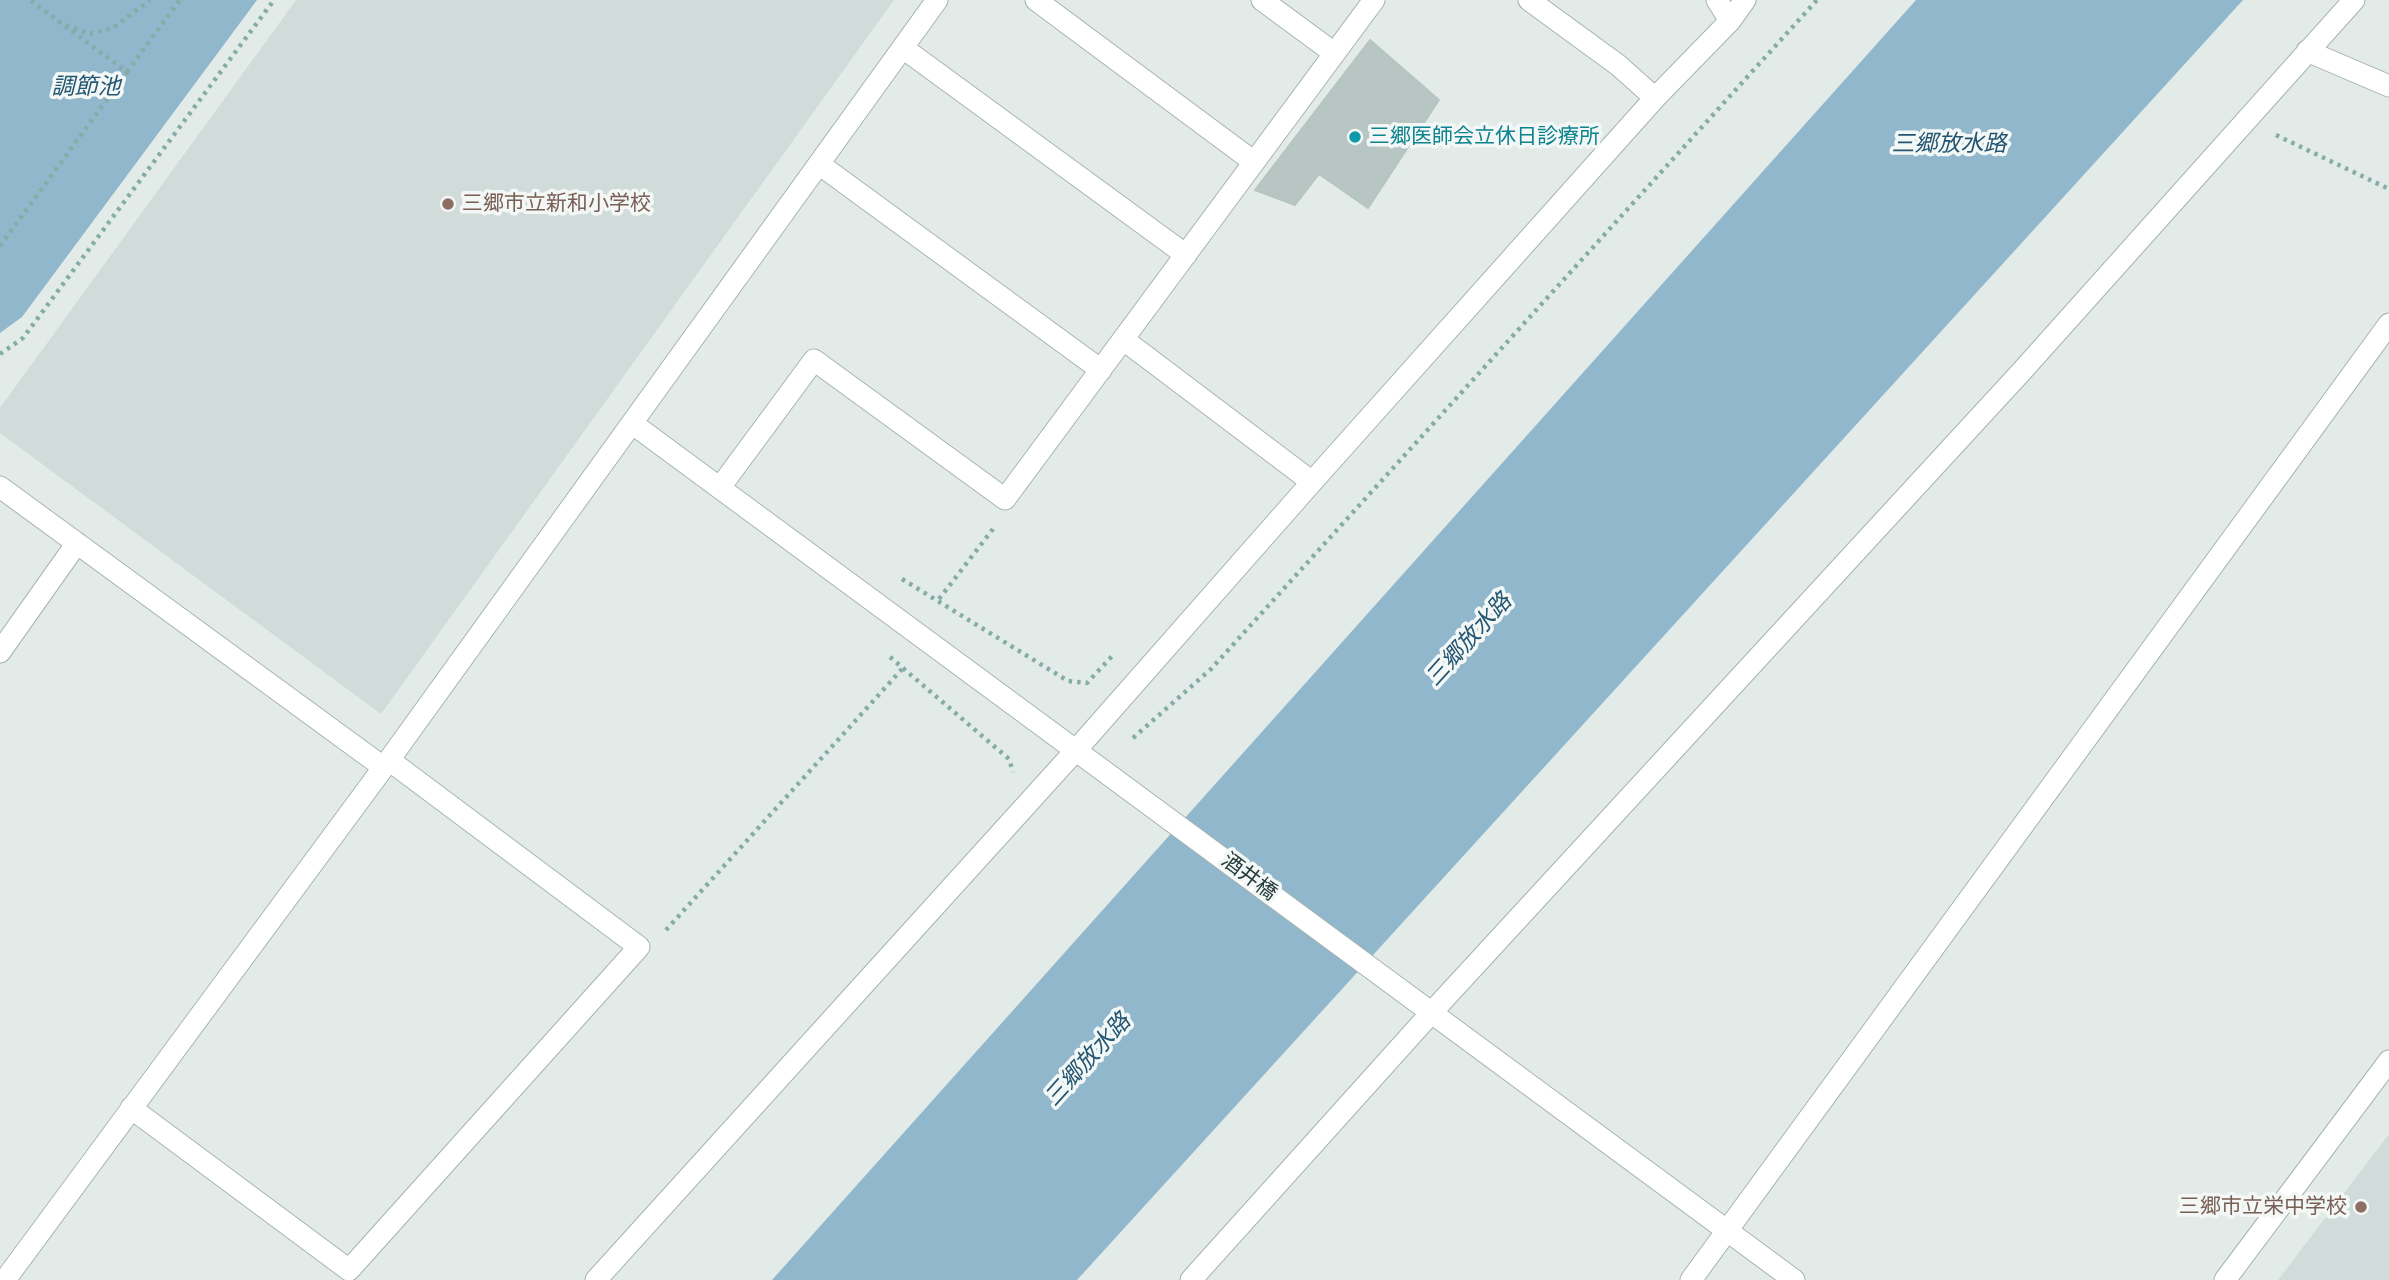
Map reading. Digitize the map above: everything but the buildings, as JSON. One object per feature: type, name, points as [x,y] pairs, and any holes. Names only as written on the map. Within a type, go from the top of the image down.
[{"type":"street","points":[[5,1280],[633,424],[937,0]]},
{"type":"street","points":[[1036,0],[1254,162]]},
{"type":"street","points":[[1262,0],[1334,53]]},
{"type":"street","points":[[721,486],[814,360],[1006,499],[1374,0]]},
{"type":"street","points":[[1529,0],[1618,65],[1655,98]]},
{"type":"street","points":[[1717,0],[1730,21]]},
{"type":"street","points":[[596,1280],[1077,749],[1311,482],[1655,98],[1730,21],[1745,0]]},
{"type":"street","points":[[1191,1280],[1432,1012],[1816,597],[2354,0]]},
{"type":"street","points":[[903,48],[1186,255]]},
{"type":"street","points":[[2307,51],[2389,86]]},
{"type":"street","points":[[819,164],[1101,370]]},
{"type":"street","points":[[1691,1280],[2389,324]]},
{"type":"street","points":[[1124,340],[1311,482]]},
{"type":"street","name":"酒井橋","points":[[633,424],[721,486],[1794,1280]]},
{"type":"street","points":[[0,487],[639,947],[349,1270],[131,1108]]},
{"type":"street","points":[[0,652],[77,543]]},
{"type":"street","points":[[2225,1280],[2389,1061]]},
{"type":"path","points":[[30,0],[127,72]]},
{"type":"path","points":[[62,24],[89,34],[114,28],[150,0]]},
{"type":"path","points":[[0,246],[180,0]]},
{"type":"path","points":[[0,354],[23,338],[274,0]]},
{"type":"path","points":[[1105,770],[1123,746],[1211,669],[1817,0]]},
{"type":"path","points":[[2245,121],[2389,189]]},
{"type":"path","points":[[939,599],[995,526],[1006,499]]},
{"type":"path","points":[[891,573],[939,599],[1068,681],[1087,683],[1124,643]]},
{"type":"path","points":[[882,650],[1009,759],[1013,773],[1004,783]]},
{"type":"path","points":[[639,947],[660,937],[902,668]]},
{"type":"shaded area","name":"三郷市立新和小学校","points":[[296,0],[894,0],[381,714],[0,433],[0,408]]},
{"type":"shaded area","name":"三郷市立栄中学校","points":[[2389,1134],[2389,1280],[2278,1280]]},
{"type":"water","name":"調節池","points":[[0,0],[257,0],[22,317],[0,333]]},
{"type":"water","name":"三郷放水路","points":[[1916,0],[2243,0],[1077,1280],[772,1280]]},
{"type":"place","name":"三郷医師会立休日診療所","points":[[1355,137]]},
{"type":"place","name":"三郷市立新和小学校","points":[[448,204]]},
{"type":"place","name":"三郷市立栄中学校","points":[[2361,1207]]}]
